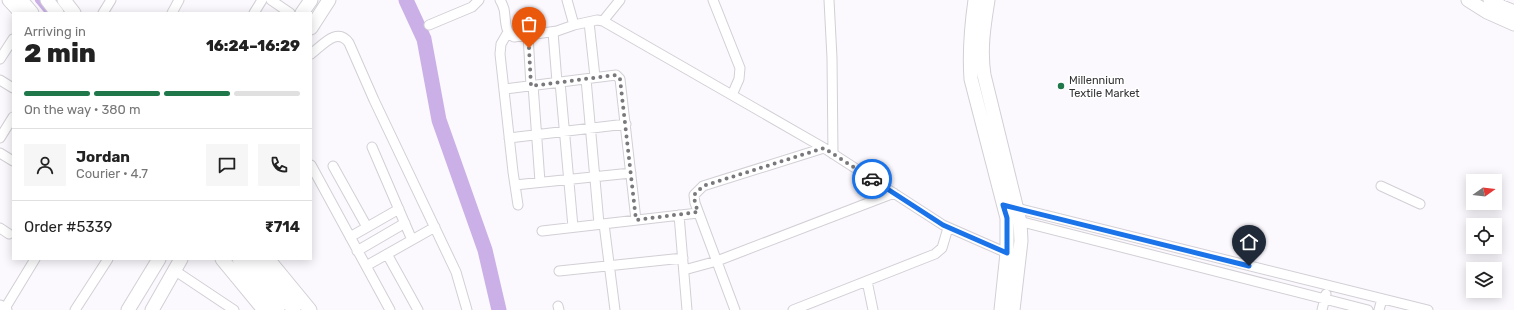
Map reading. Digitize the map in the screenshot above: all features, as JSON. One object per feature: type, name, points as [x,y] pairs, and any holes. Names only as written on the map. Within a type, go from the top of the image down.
[{"type":"highway","points":[[1492,0],[1499,8],[1514,14]]},
{"type":"highway","points":[[1510,0],[1514,2]]},
{"type":"main road","points":[[9,0],[24,9]]},
{"type":"main road","points":[[64,0],[73,12]]},
{"type":"main road","points":[[303,12],[311,0]]},
{"type":"main road","points":[[312,26],[329,0]]},
{"type":"main road","points":[[975,0],[970,36],[969,57],[971,79],[1007,218],[1007,253],[1001,310]]},
{"type":"main road","points":[[988,0],[982,38],[981,59],[1020,222],[1021,241],[1013,310]]},
{"type":"main road","points":[[1468,0],[1487,12],[1514,24]]},
{"type":"main road","points":[[128,310],[158,260]]},
{"type":"main road","points":[[223,260],[264,310]]},
{"type":"main road","points":[[240,260],[278,310]]},
{"type":"main road","points":[[255,260],[294,310]]},
{"type":"main road","points":[[269,260],[310,310]]},
{"type":"main road","points":[[152,310],[178,264]]},
{"type":"main road","points":[[0,307],[4,310]]},
{"type":"street","points":[[0,0],[24,9]]},
{"type":"street","points":[[104,12],[111,0]]},
{"type":"street","points":[[173,12],[179,0]]},
{"type":"street","points":[[255,12],[262,0]]},
{"type":"street","points":[[271,0],[289,12]]},
{"type":"street","points":[[429,25],[472,7],[479,0]]},
{"type":"street","points":[[500,0],[504,8],[508,32],[514,37],[553,32],[574,25],[597,20],[603,21],[824,148],[948,228],[1007,253]]},
{"type":"street","points":[[567,0],[574,25]]},
{"type":"street","points":[[603,21],[620,0]]},
{"type":"street","points":[[713,0],[740,68],[739,79],[732,95]]},
{"type":"street","points":[[829,0],[832,58],[833,154]]},
{"type":"street","points":[[589,22],[590,129],[594,177],[601,224],[610,266],[615,310]]},
{"type":"street","points":[[508,32],[502,41],[500,48],[509,138],[518,205]]},
{"type":"street","points":[[553,32],[573,227]]},
{"type":"street","points":[[312,53],[337,35],[346,39],[456,272],[467,310]]},
{"type":"street","points":[[528,35],[540,182]]},
{"type":"street","points":[[0,59],[12,41]]},
{"type":"street","points":[[505,89],[616,75],[620,79],[636,220]]},
{"type":"street","points":[[0,80],[12,87]]},
{"type":"street","points":[[0,138],[12,119]]},
{"type":"street","points":[[509,138],[626,124]]},
{"type":"street","points":[[372,147],[412,240]]},
{"type":"street","points":[[735,310],[698,212],[694,195],[703,186],[824,148]]},
{"type":"street","points":[[0,153],[12,160]]},
{"type":"street","points":[[333,166],[367,227]]},
{"type":"street","points":[[312,168],[390,310]]},
{"type":"street","points":[[515,185],[631,173]]},
{"type":"street","points":[[1381,186],[1420,204]]},
{"type":"street","points":[[684,270],[717,261],[894,193]]},
{"type":"street","points":[[1003,205],[1428,310]]},
{"type":"street","points":[[350,237],[399,209]]},
{"type":"street","points":[[542,231],[698,212]]},
{"type":"street","points":[[680,215],[688,310]]},
{"type":"street","points":[[1007,218],[1368,310]]},
{"type":"street","points":[[357,251],[405,223]]},
{"type":"street","points":[[366,266],[435,227]]},
{"type":"street","points":[[0,228],[9,234]]},
{"type":"street","points":[[799,309],[935,254],[942,248],[948,228]]},
{"type":"street","points":[[387,254],[418,310]]},
{"type":"street","points":[[559,271],[683,258]]},
{"type":"street","points":[[4,310],[34,260]]},
{"type":"street","points":[[75,310],[107,260]]},
{"type":"street","points":[[178,264],[234,310]]},
{"type":"street","points":[[867,281],[873,310]]},
{"type":"street","points":[[1322,310],[1328,285]]},
{"type":"street","points":[[1379,310],[1382,299]]},
{"type":"waterway","points":[[39,0],[49,12]]},
{"type":"waterway","points":[[406,0],[424,39],[439,120],[485,250],[499,310]]},
{"type":"way so far","points":[[529,48],[531,86],[616,75],[620,79],[636,220],[698,212],[694,195],[703,186],[824,148],[872,179]]},
{"type":"place","name":"Millennium Textile Market","points":[[1061,86]]},
{"type":"route","points":[[872,179],[933,217],[943,225],[1007,253],[1007,218],[1003,205],[1249,266]]}]
